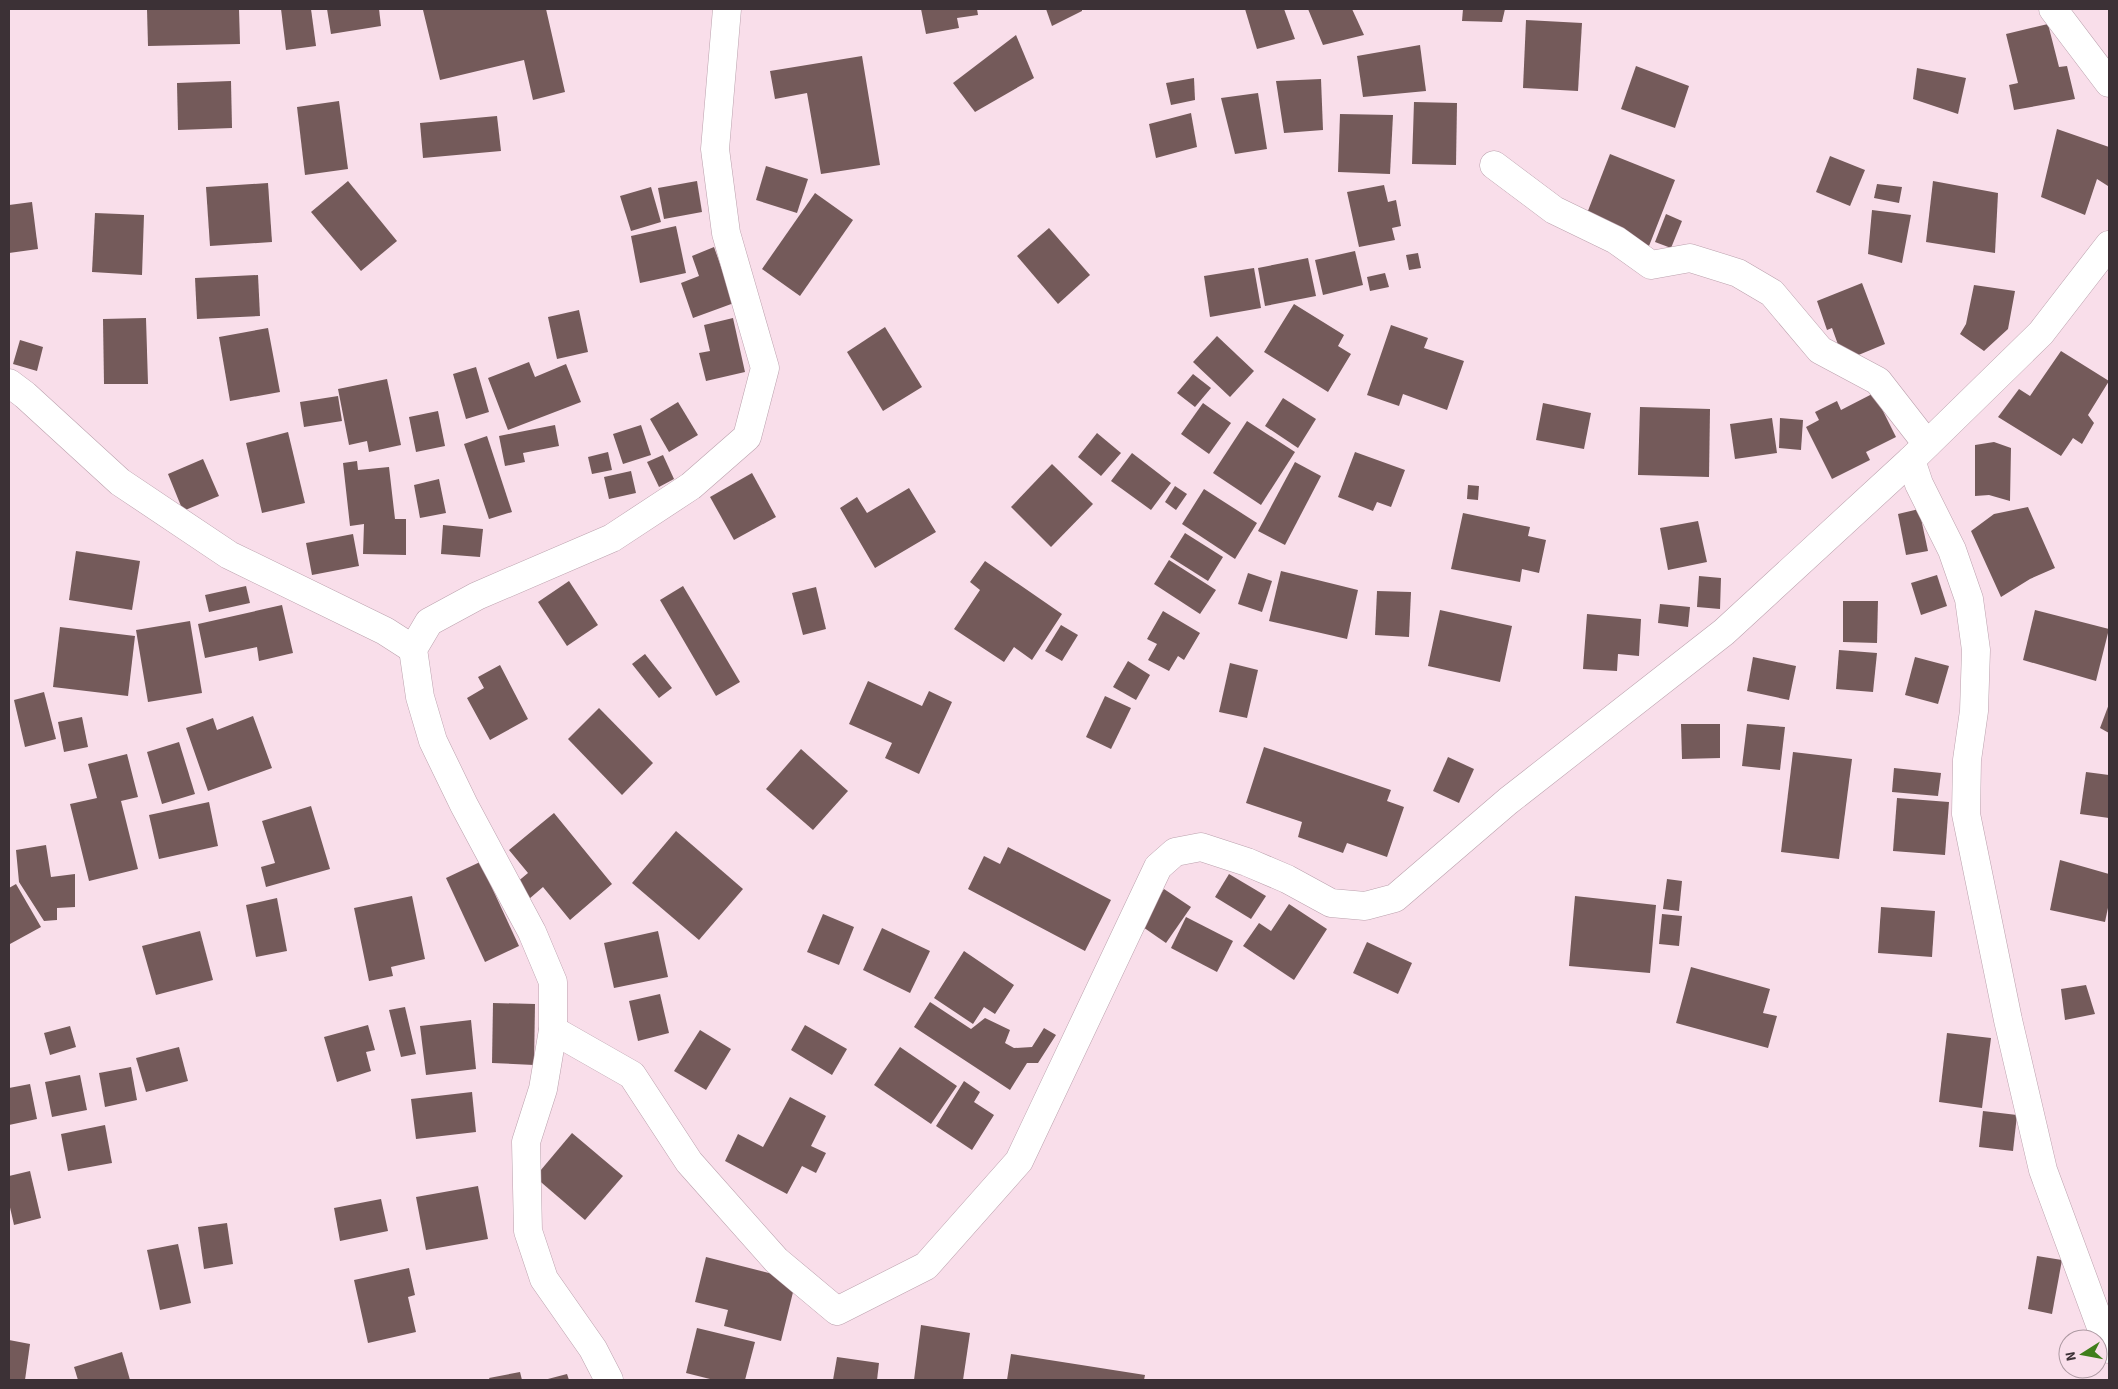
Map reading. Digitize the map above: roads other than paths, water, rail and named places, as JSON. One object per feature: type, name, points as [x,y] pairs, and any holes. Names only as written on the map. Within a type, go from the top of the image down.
[{"type":"street","points":[[608,1380],[593,1349],[544,1279],[528,1231],[526,1142],[543,1090],[553,1030],[552,982],[532,932],[464,805],[433,741],[420,697],[413,649],[429,622],[477,596],[612,538],[690,486],[747,437],[765,368],[726,233],[715,149],[727,9]]},
{"type":"street","points":[[2053,9],[2109,83]]},
{"type":"street","points":[[1494,165],[1554,210],[1616,240],[1651,265],[1690,258],[1738,273],[1772,293],[1820,350],[1878,381],[1919,452],[1919,484],[1952,550],[1969,599],[1976,658],[1974,711],[1967,760],[1966,814],[2008,1020],[2043,1170],[2109,1349]]},
{"type":"street","points":[[553,1030],[632,1076],[689,1162],[776,1260],[837,1311],[926,1266],[1019,1161],[1158,866],[1175,852],[1201,847],[1247,862],[1286,879],[1331,903],[1365,906],[1395,898],[1508,801],[1724,632],[1919,452],[2041,332],[2109,245]]},
{"type":"street","points":[[9,383],[32,401],[120,482],[229,555],[385,631],[413,649]]}]
